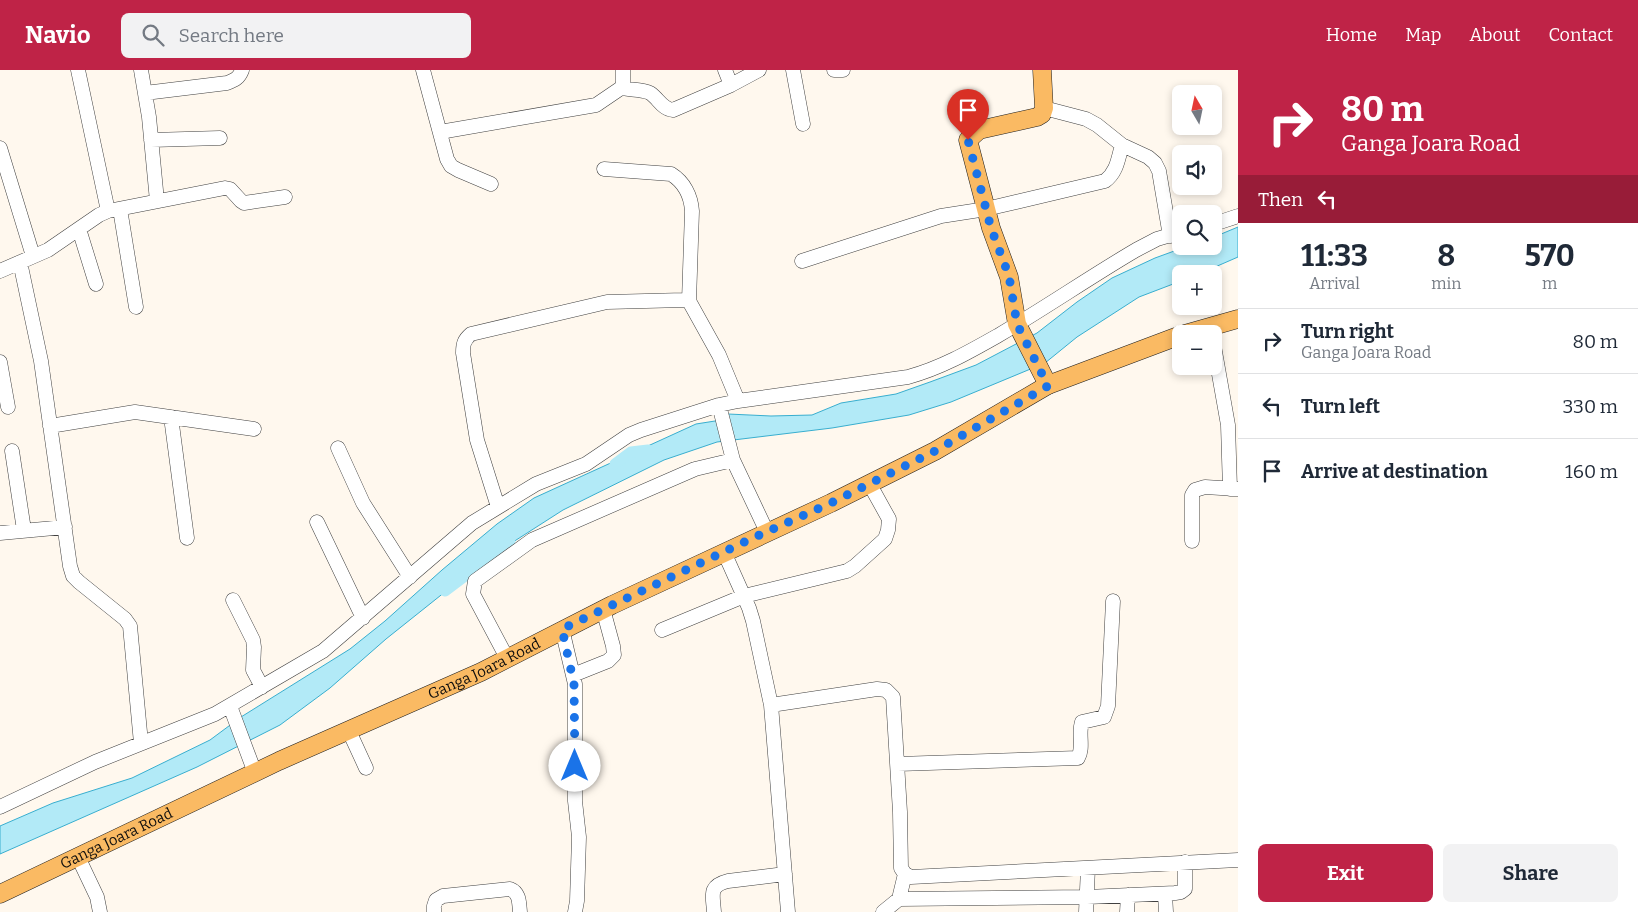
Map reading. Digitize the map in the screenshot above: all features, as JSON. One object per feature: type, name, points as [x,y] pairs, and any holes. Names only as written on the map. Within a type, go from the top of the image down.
[{"type":"main road","points":[[1042,70],[1044,108],[1042,114],[1037,117],[979,130],[968,140],[986,208],[1009,276],[1019,328],[1043,378]]},
{"type":"main road","points":[[1222,326],[1238,319]]},
{"type":"main road","name":"Ganga Joara Road","points":[[0,894],[255,773],[481,672],[603,609],[935,451],[1043,378],[1172,338]]},
{"type":"street","points":[[78,70],[114,210],[136,307]]},
{"type":"street","points":[[140,70],[145,93],[157,201]]},
{"type":"street","points":[[145,93],[227,82],[235,80],[240,76],[242,70]]},
{"type":"street","points":[[423,70],[447,159],[451,166],[491,184]]},
{"type":"street","points":[[440,132],[596,105],[621,88],[624,83],[623,70]]},
{"type":"street","points":[[726,70],[732,85]]},
{"type":"street","points":[[621,88],[648,92],[661,105],[668,110],[673,110],[732,85],[759,70]]},
{"type":"street","points":[[793,70],[802,124]]},
{"type":"street","points":[[834,70],[843,70]]},
{"type":"street","points":[[1044,108],[1086,119],[1122,144],[1148,157],[1155,163],[1159,171],[1172,222]]},
{"type":"street","points":[[151,140],[220,138]]},
{"type":"street","points":[[802,261],[932,218],[986,208],[1105,180],[1112,176],[1116,170],[1122,144]]},
{"type":"street","points":[[0,148],[26,259],[70,566],[73,576],[130,626],[141,743]]},
{"type":"street","points":[[604,169],[671,174],[676,177],[688,194],[691,200],[692,211],[690,301],[719,355],[738,401]]},
{"type":"street","points":[[0,271],[48,250],[99,215],[114,210],[225,188],[230,189],[244,203],[285,197]]},
{"type":"street","points":[[1222,221],[1238,216]]},
{"type":"street","points":[[78,229],[96,284]]},
{"type":"street","points":[[0,807],[95,762],[215,714],[323,651],[472,523],[536,484],[586,464],[629,435],[719,405],[908,377],[927,372],[952,362],[1019,328],[1136,250],[1172,235]]},
{"type":"street","points":[[498,506],[475,428],[463,353],[463,345],[466,339],[471,334],[480,331],[607,302],[690,301]]},
{"type":"street","points":[[0,362],[8,407]]},
{"type":"street","points":[[1192,541],[1192,495],[1195,490],[1205,487],[1234,489],[1228,425],[1219,375]]},
{"type":"street","points":[[719,405],[733,460],[768,532]]},
{"type":"street","points":[[50,426],[135,412],[254,429]]},
{"type":"street","points":[[171,417],[187,538]]},
{"type":"street","points":[[338,448],[364,503],[410,577]]},
{"type":"street","points":[[12,451],[24,530]]},
{"type":"street","points":[[507,658],[472,594],[475,581],[521,546],[532,540],[695,469],[733,460]]},
{"type":"street","points":[[662,630],[744,596],[847,571],[855,566],[885,539],[888,530],[889,519],[869,483]]},
{"type":"street","points":[[318,522],[363,618]]},
{"type":"street","points":[[0,532],[65,527]]},
{"type":"street","points":[[724,552],[754,621],[771,705],[788,912]]},
{"type":"street","points":[[234,600],[253,640],[253,670],[262,687]]},
{"type":"street","points":[[898,764],[1078,758],[1081,753],[1080,728],[1082,722],[1104,717],[1108,706],[1113,601]]},
{"type":"street","points":[[572,675],[608,661],[614,654],[603,609]]},
{"type":"street","points":[[562,629],[575,696],[575,801],[579,837],[575,912]]},
{"type":"street","points":[[771,705],[877,688],[886,690],[893,697],[898,764],[901,868],[904,874],[899,899]]},
{"type":"street","points":[[230,706],[255,773]]},
{"type":"street","points":[[349,731],[366,768]]},
{"type":"street","points":[[78,857],[97,897],[100,912]]},
{"type":"street","points":[[904,874],[920,878],[1238,860]]},
{"type":"street","points":[[883,912],[899,899],[1086,897],[1181,892],[1185,888],[1186,862]]},
{"type":"street","points":[[1086,912],[1088,868]]},
{"type":"street","points":[[714,912],[713,892],[714,887],[719,883],[785,874]]},
{"type":"street","points":[[434,912],[436,900],[442,896],[510,889],[515,891],[518,896],[520,912]]},
{"type":"street","points":[[1165,894],[1166,912]]},
{"type":"street","points":[[1127,912],[1128,895]]},
{"type":"water","points":[[1238,227],[1238,257],[1220,265],[1172,265],[1172,284],[1139,297],[1077,337],[1045,363],[951,402],[909,415],[832,428],[717,442],[664,460],[563,510],[485,560],[386,639],[330,688],[280,725],[197,767],[0,854],[0,826],[53,803],[132,778],[210,740],[241,717],[350,649],[497,524],[534,498],[696,424],[715,421],[728,414],[812,415],[841,403],[896,394],[976,365],[1037,333],[1112,278],[1155,258],[1172,252],[1172,255],[1222,255],[1222,234]]},
{"type":"waterway","points":[[615,464],[631,452],[648,450]]},
{"type":"waterway","points":[[445,591],[510,542]]},
{"type":"route","points":[[575,766],[574,684],[562,629],[831,503],[935,451],[1048,386],[1017,324],[1009,276],[991,228],[968,140]]}]
